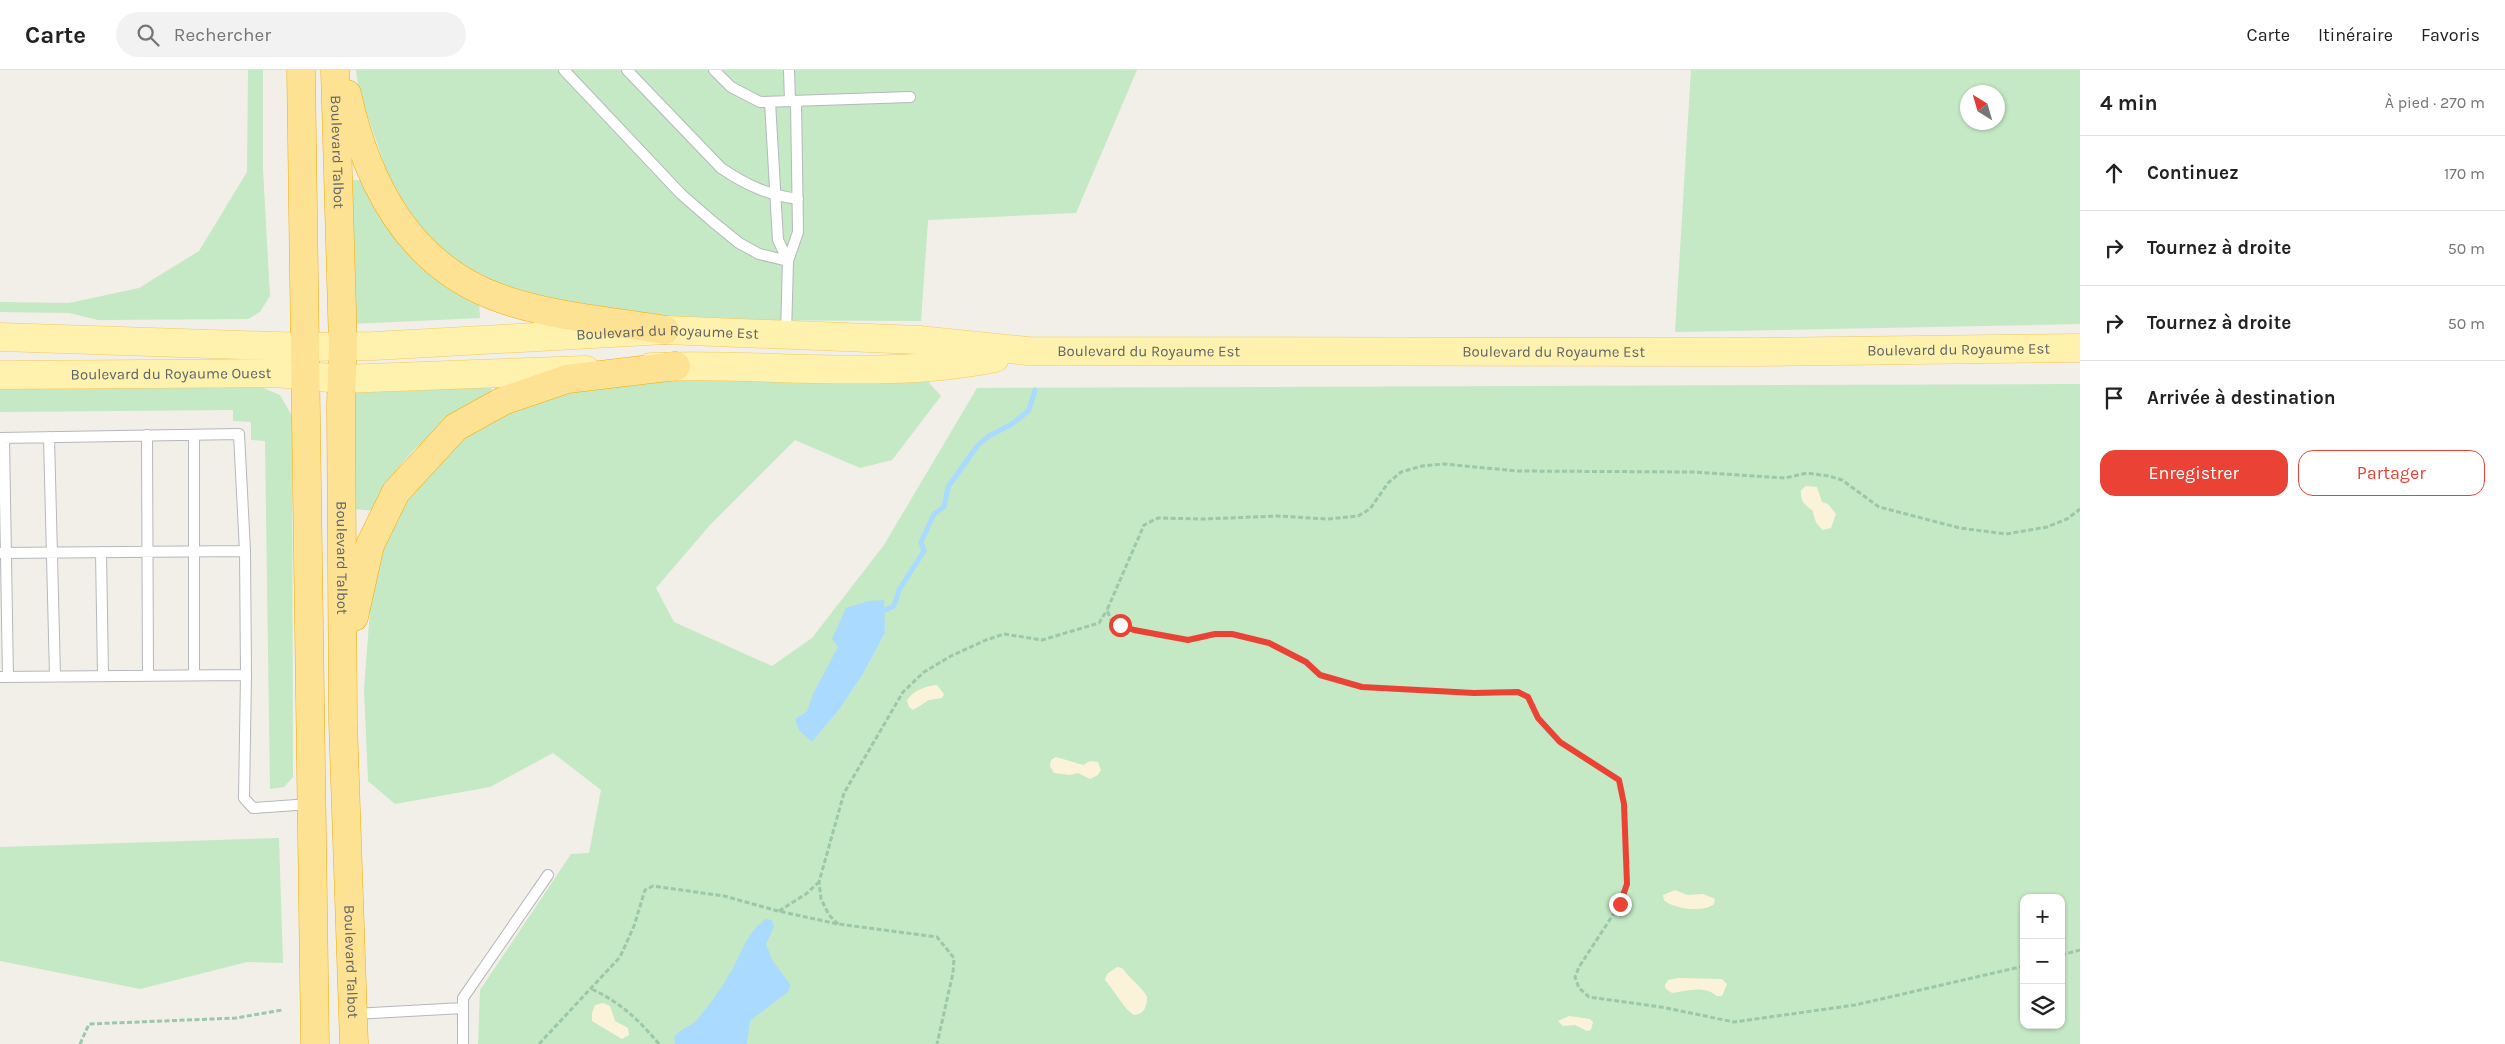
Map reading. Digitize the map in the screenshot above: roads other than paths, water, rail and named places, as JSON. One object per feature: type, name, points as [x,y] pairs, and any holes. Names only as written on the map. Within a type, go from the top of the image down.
[{"type":"highway","points":[[301,70],[315,1044]]},
{"type":"highway","name":"Boulevard Talbot","points":[[335,70],[343,346],[341,379],[344,700],[354,1044]]},
{"type":"highway","points":[[342,70],[355,127],[380,187],[404,231],[427,256],[459,279],[502,299],[558,313],[666,330]]},
{"type":"highway","points":[[344,700],[354,614],[370,545],[396,492],[456,427],[503,401],[567,379],[676,366]]},
{"type":"highway","points":[[314,1014],[353,1014]]},
{"type":"main road","name":"Boulevard du Royaume Est","points":[[305,347],[666,330],[919,340],[1028,351],[1756,352],[2080,348]]},
{"type":"main road","name":"Boulevard du Royaume Ouest","points":[[8,336],[305,347]]},
{"type":"main road","name":"Boulevard du Royaume Est","points":[[341,379],[676,366],[895,370],[972,362],[1028,351]]},
{"type":"main road","name":"Boulevard du Royaume Ouest","points":[[0,374],[275,373],[341,379]]},
{"type":"lane","points":[[564,70],[681,194],[712,221],[739,243],[760,254],[788,261]]},
{"type":"lane","points":[[627,70],[721,168],[734,177],[774,196],[798,199]]},
{"type":"lane","points":[[714,70],[731,87],[750,99],[770,102],[910,97]]},
{"type":"lane","points":[[786,335],[788,261],[798,232],[793,101],[788,70]]},
{"type":"lane","points":[[770,102],[778,240],[788,261]]},
{"type":"lane","points":[[246,675],[4,677],[2,438],[239,434],[246,551],[246,675],[244,798],[253,808],[312,804]]},
{"type":"lane","points":[[194,435],[194,675]]},
{"type":"lane","points":[[147,436],[148,675]]},
{"type":"lane","points":[[49,437],[55,676]]},
{"type":"lane","points":[[3,553],[246,551]]},
{"type":"lane","points":[[101,552],[103,676]]},
{"type":"lane","points":[[463,1044],[463,998],[548,875]]},
{"type":"lane","points":[[353,1014],[463,1008]]},
{"type":"water","points":[[884,600],[885,633],[863,674],[839,710],[812,742],[799,730],[795,719],[807,711],[814,692],[838,647],[832,639],[846,608],[869,601]]},
{"type":"water","points":[[765,919],[772,920],[774,927],[766,944],[772,960],[790,984],[789,991],[750,1021],[747,1044],[675,1044],[674,1038],[676,1035],[697,1020],[722,987],[746,941]]},
{"type":"waterway","points":[[883,611],[894,606],[899,590],[924,551],[921,542],[934,514],[944,507],[948,487],[978,445],[989,436],[1012,424],[1029,410],[1035,390]]}]
